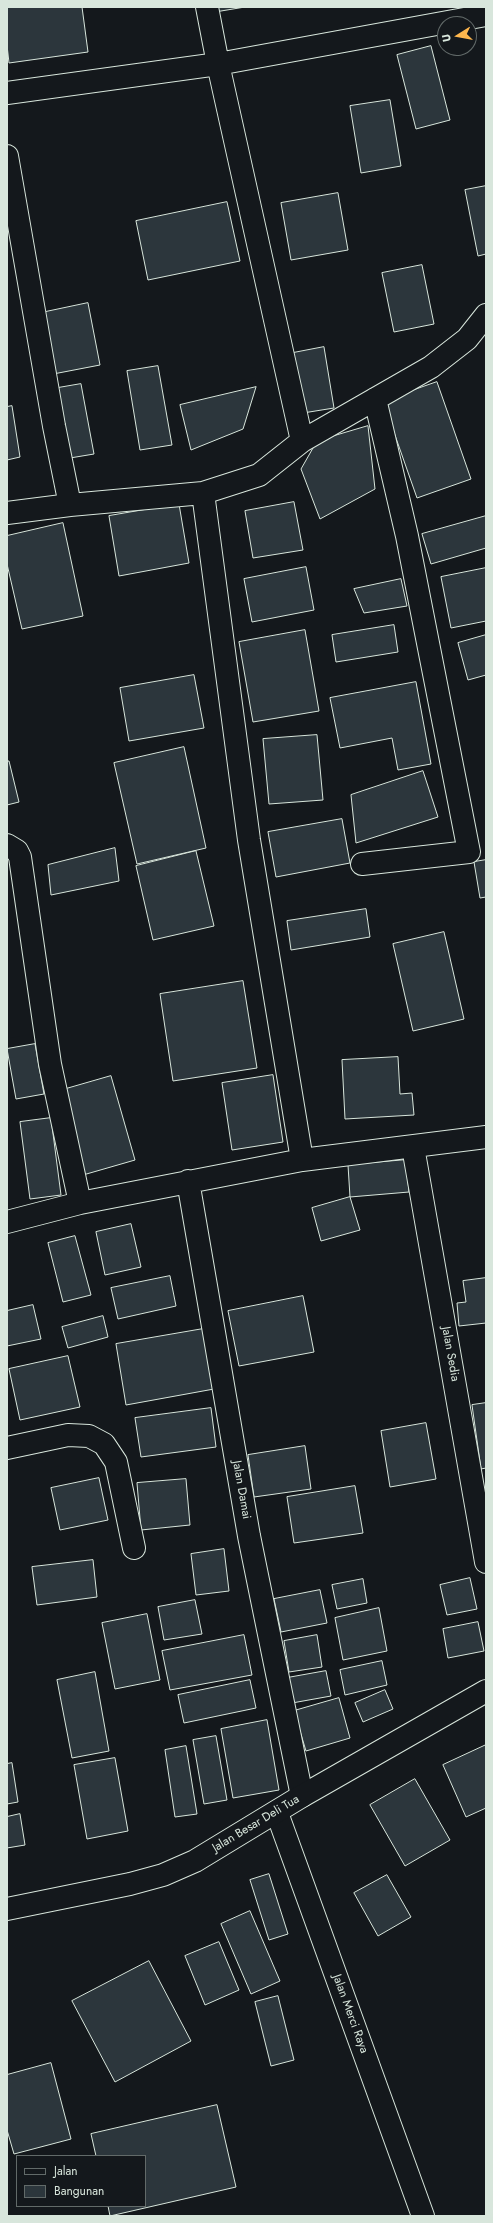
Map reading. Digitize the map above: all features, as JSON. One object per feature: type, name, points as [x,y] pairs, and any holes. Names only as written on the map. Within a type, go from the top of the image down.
[{"type":"street","points":[[207,7],[218,64],[302,441]]},
{"type":"street","points":[[7,93],[218,64],[486,14]]},
{"type":"street","points":[[7,156],[54,426],[70,505]]},
{"type":"street","points":[[7,513],[70,505],[203,493],[258,475],[302,441],[431,367],[467,339],[486,315]]},
{"type":"street","points":[[362,864],[469,852],[407,536],[375,399]]},
{"type":"street","points":[[203,493],[249,840],[302,1160]]},
{"type":"street","points":[[7,845],[18,851],[20,857],[50,1064],[80,1203]]},
{"type":"street","points":[[7,1222],[80,1203],[302,1160],[486,1137]]},
{"type":"street","name":"Jalan Sedia","points":[[413,1147],[486,1562]]},
{"type":"street","name":"Jalan Damai","points":[[188,1182],[249,1536],[302,1796]]},
{"type":"street","points":[[7,1448],[68,1435],[90,1436],[104,1444],[116,1462],[134,1548]]},
{"type":"street","name":"Jalan Besar Deli Tua","points":[[7,1909],[163,1875],[195,1861],[277,1813],[302,1796],[486,1691]]},
{"type":"street","name":"Jalan Merci Raya","points":[[277,1813],[423,2216]]},
{"type":"building","points":[[7,7],[82,7],[88,52],[9,63],[7,45]]},
{"type":"building","points":[[214,7],[245,7],[215,12]]},
{"type":"building","points":[[431,46],[450,120],[416,129],[397,55]]},
{"type":"building","points":[[390,100],[401,166],[361,173],[350,106]]},
{"type":"building","points":[[486,186],[486,254],[478,256],[465,190]]},
{"type":"building","points":[[338,193],[348,250],[291,260],[281,203]]},
{"type":"building","points":[[227,202],[240,261],[148,280],[136,221]]},
{"type":"building","points":[[422,265],[434,324],[394,332],[382,273]]},
{"type":"building","points":[[88,303],[100,365],[48,375],[36,314]]},
{"type":"building","points":[[324,347],[334,408],[303,413],[293,353]]},
{"type":"building","points":[[158,366],[172,445],[140,450],[127,371]]},
{"type":"building","points":[[437,382],[471,479],[417,498],[383,401]]},
{"type":"building","points":[[81,384],[94,454],[64,459],[52,389]]},
{"type":"building","points":[[256,387],[243,429],[191,450],[180,405]]},
{"type":"building","points":[[12,406],[20,457],[7,460],[7,407]]},
{"type":"building","points":[[368,426],[375,489],[320,519],[301,469],[317,441]]},
{"type":"building","points":[[294,502],[303,550],[253,558],[245,511]]},
{"type":"building","points":[[179,504],[189,563],[119,576],[109,516]]},
{"type":"building","points":[[486,516],[486,548],[431,564],[422,534]]},
{"type":"building","points":[[63,523],[83,616],[22,629],[7,564],[7,536]]},
{"type":"building","points":[[306,567],[314,610],[252,622],[244,579]]},
{"type":"building","points":[[486,568],[486,621],[451,628],[441,577]]},
{"type":"building","points":[[401,579],[407,606],[364,613],[354,589]]},
{"type":"building","points":[[394,625],[398,652],[336,662],[332,635]]},
{"type":"building","points":[[305,630],[319,711],[253,722],[239,642]]},
{"type":"building","points":[[486,635],[486,675],[468,680],[458,643]]},
{"type":"building","points":[[194,675],[204,728],[129,741],[120,688]]},
{"type":"building","points":[[416,682],[431,764],[398,770],[392,738],[340,748],[330,698]]},
{"type":"building","points":[[317,735],[323,800],[269,804],[263,739]]},
{"type":"building","points":[[184,747],[206,848],[137,864],[114,763]]},
{"type":"building","points":[[7,761],[9,761],[19,802],[7,805]]},
{"type":"building","points":[[423,771],[438,817],[356,843],[351,795]]},
{"type":"building","points":[[342,819],[350,863],[276,877],[268,832]]},
{"type":"building","points":[[115,848],[119,881],[51,895],[48,865]]},
{"type":"building","points":[[196,851],[214,926],[153,940],[136,866]]},
{"type":"building","points":[[486,860],[486,897],[480,898],[474,862]]},
{"type":"building","points":[[366,909],[370,937],[291,950],[287,921]]},
{"type":"building","points":[[444,932],[464,1019],[413,1031],[393,944]]},
{"type":"building","points":[[243,981],[257,1068],[173,1081],[160,994]]},
{"type":"building","points":[[35,1044],[44,1094],[16,1099],[7,1049]]},
{"type":"building","points":[[398,1057],[400,1094],[412,1093],[414,1115],[345,1119],[342,1060]]},
{"type":"building","points":[[273,1075],[283,1142],[232,1150],[222,1083]]},
{"type":"building","points":[[111,1076],[135,1160],[83,1175],[59,1091]]},
{"type":"building","points":[[51,1118],[61,1195],[30,1199],[20,1122]]},
{"type":"building","points":[[406,1160],[409,1192],[350,1197],[348,1165]]},
{"type":"building","points":[[350,1197],[360,1230],[321,1241],[312,1208]]},
{"type":"building","points":[[131,1224],[141,1267],[105,1275],[96,1232]]},
{"type":"building","points":[[75,1236],[91,1295],[63,1302],[48,1243]]},
{"type":"building","points":[[170,1276],[176,1306],[118,1319],[111,1288]]},
{"type":"building","points":[[486,1278],[486,1323],[459,1326],[457,1303],[466,1302],[463,1281]]},
{"type":"building","points":[[303,1296],[314,1352],[239,1366],[228,1311]]},
{"type":"building","points":[[33,1305],[41,1339],[7,1346],[7,1311]]},
{"type":"building","points":[[103,1316],[108,1337],[68,1348],[62,1327]]},
{"type":"building","points":[[203,1329],[214,1389],[126,1405],[116,1344]]},
{"type":"building","points":[[68,1356],[80,1407],[20,1420],[9,1369]]},
{"type":"building","points":[[486,1403],[486,1468],[481,1469],[472,1405]]},
{"type":"building","points":[[211,1408],[216,1447],[141,1457],[135,1418]]},
{"type":"building","points":[[426,1423],[436,1479],[390,1487],[381,1431]]},
{"type":"building","points":[[305,1446],[311,1489],[254,1497],[248,1455]]},
{"type":"building","points":[[99,1478],[108,1520],[60,1530],[51,1488]]},
{"type":"building","points":[[186,1479],[190,1525],[141,1530],[137,1483]]},
{"type":"building","points":[[355,1486],[363,1533],[294,1543],[287,1497]]},
{"type":"building","points":[[224,1549],[229,1591],[196,1595],[191,1554]]},
{"type":"building","points":[[93,1560],[97,1597],[37,1605],[32,1567]]},
{"type":"building","points":[[470,1578],[477,1609],[447,1615],[440,1585]]},
{"type":"building","points":[[363,1579],[367,1603],[337,1609],[332,1585]]},
{"type":"building","points":[[320,1590],[327,1623],[281,1632],[274,1599]]},
{"type":"building","points":[[195,1600],[202,1634],[164,1640],[158,1607]]},
{"type":"building","points":[[379,1608],[387,1651],[343,1660],[335,1618]]},
{"type":"building","points":[[147,1614],[160,1680],[115,1689],[102,1623]]},
{"type":"building","points":[[478,1622],[484,1651],[448,1658],[443,1629]]},
{"type":"building","points":[[244,1635],[252,1675],[170,1690],[162,1651]]},
{"type":"building","points":[[317,1635],[322,1667],[289,1672],[284,1641]]},
{"type":"building","points":[[382,1661],[387,1685],[345,1695],[340,1670]]},
{"type":"building","points":[[326,1671],[331,1696],[292,1703],[287,1678]]},
{"type":"building","points":[[95,1672],[109,1751],[72,1758],[57,1680]]},
{"type":"building","points":[[250,1680],[256,1708],[184,1723],[178,1695]]},
{"type":"building","points":[[385,1690],[393,1709],[363,1722],[355,1703]]},
{"type":"building","points":[[339,1698],[350,1738],[306,1751],[294,1711]]},
{"type":"building","points":[[267,1720],[279,1790],[233,1798],[221,1729]]},
{"type":"building","points":[[216,1736],[227,1800],[204,1804],[193,1740]]},
{"type":"building","points":[[486,1745],[486,1808],[466,1817],[443,1765]]},
{"type":"building","points":[[186,1746],[197,1814],[175,1817],[165,1750]]},
{"type":"building","points":[[115,1758],[128,1831],[87,1839],[74,1765]]},
{"type":"building","points":[[12,1763],[18,1802],[7,1804],[7,1764]]},
{"type":"building","points":[[415,1779],[450,1840],[405,1866],[370,1805]]},
{"type":"building","points":[[20,1814],[25,1845],[7,1848],[7,1817]]},
{"type":"building","points":[[269,1874],[288,1934],[269,1940],[250,1880]]},
{"type":"building","points":[[387,1875],[411,1917],[378,1936],[354,1893]]},
{"type":"building","points":[[250,1911],[280,1981],[251,1994],[221,1924]]},
{"type":"building","points":[[219,1942],[239,1990],[205,2005],[185,1956]]},
{"type":"building","points":[[149,1961],[191,2041],[115,2082],[72,2001]]},
{"type":"building","points":[[278,1996],[294,2060],[271,2066],[255,2002]]},
{"type":"building","points":[[51,2063],[71,2139],[14,2154],[7,2130],[7,2075]]},
{"type":"building","points":[[217,2105],[236,2187],[110,2216],[108,2207],[146,2207],[146,2155],[96,2155],[91,2134]]}]
